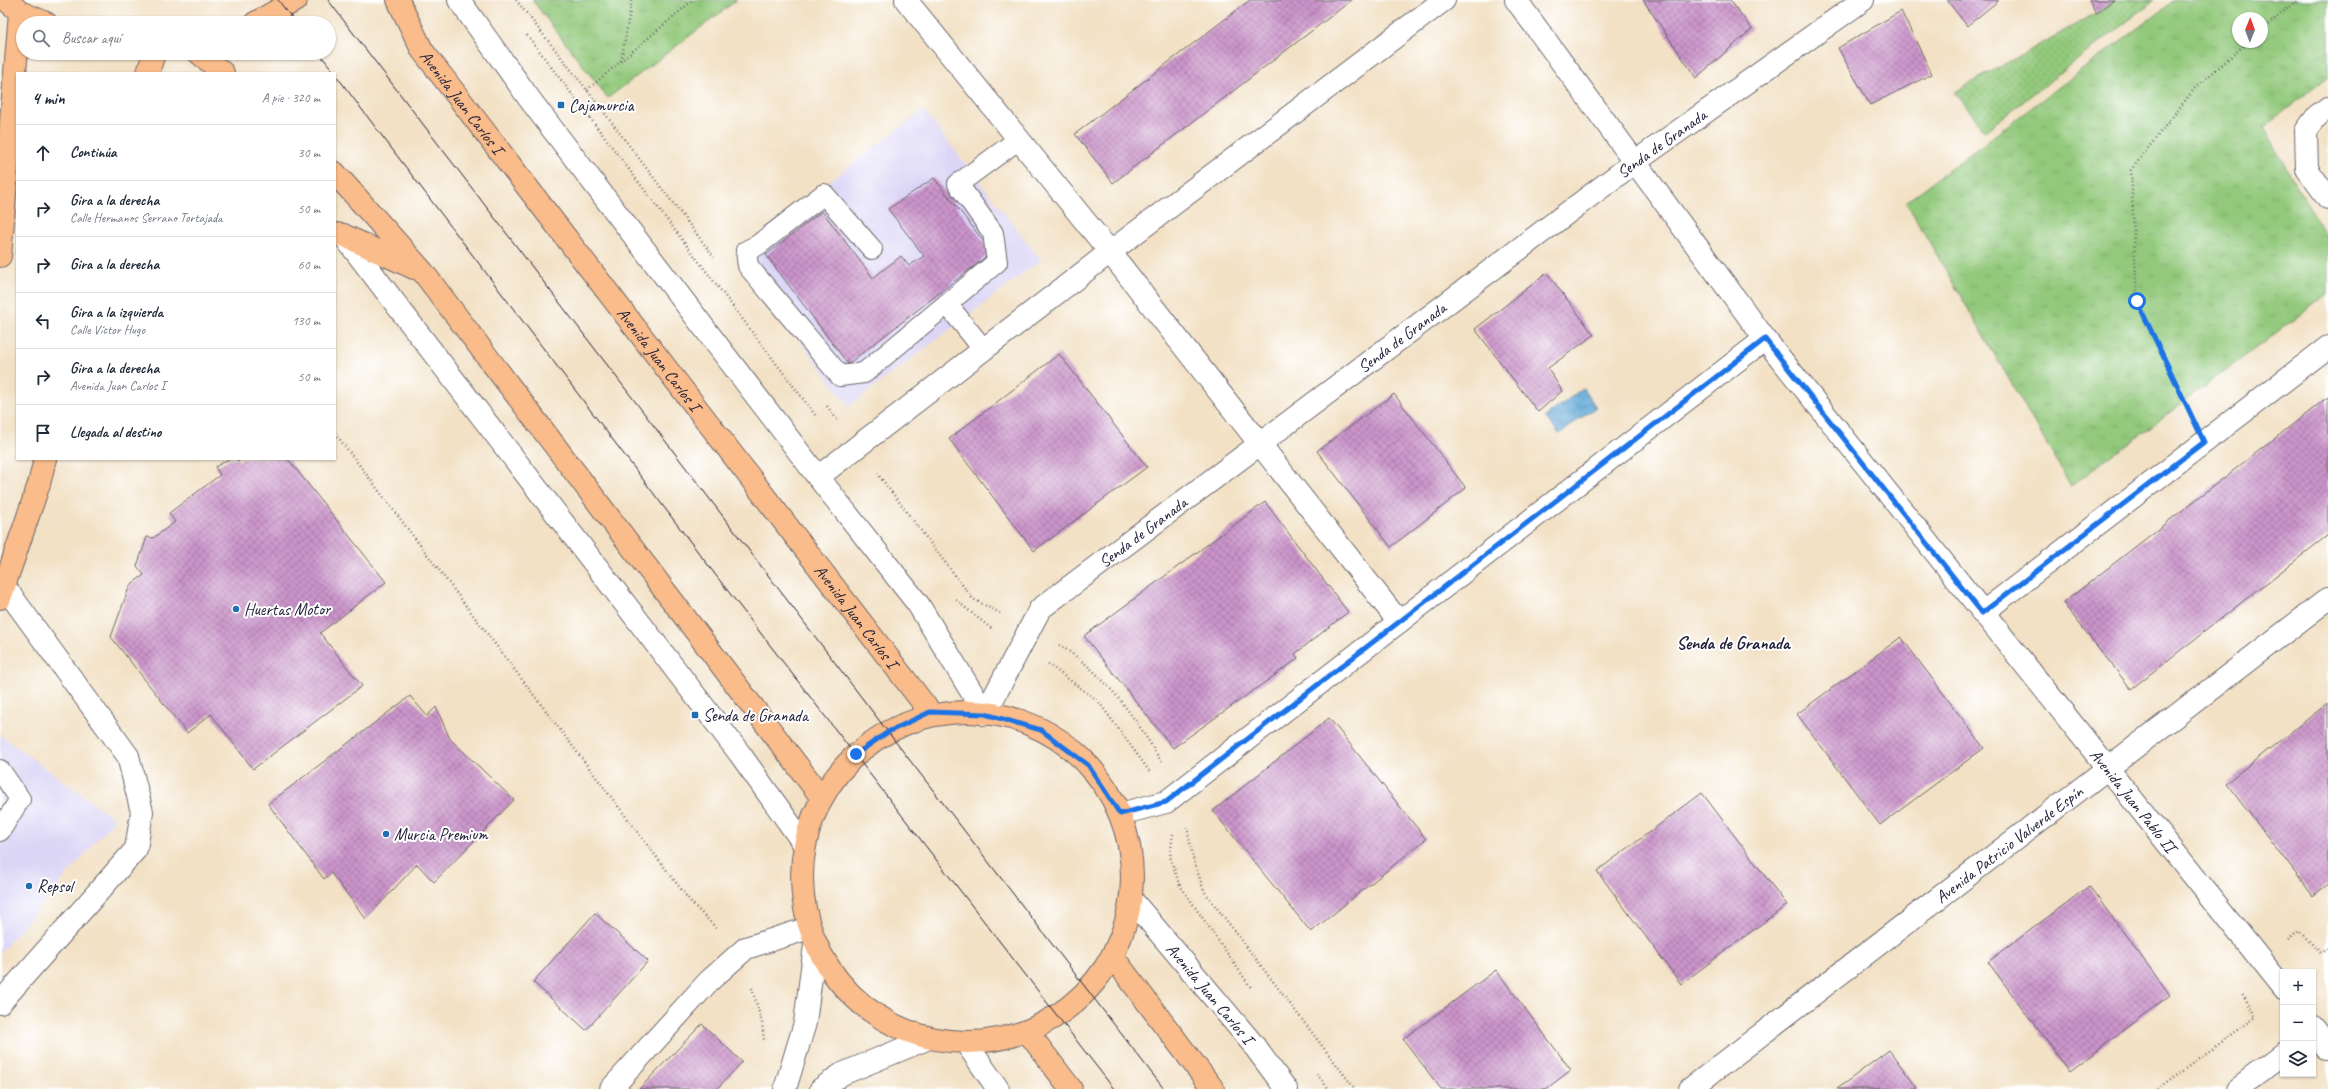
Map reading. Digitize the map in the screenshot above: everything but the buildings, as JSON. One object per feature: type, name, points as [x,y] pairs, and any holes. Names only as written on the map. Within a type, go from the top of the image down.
[{"type":"main road","points":[[267,16],[296,0]]},
{"type":"main road","name":"Avenida Juan Carlos I","points":[[398,0],[422,50],[930,712]]},
{"type":"main road","points":[[0,256],[13,6],[32,16]]},
{"type":"main road","points":[[148,72],[152,60]]},
{"type":"main road","points":[[207,60],[222,72]]},
{"type":"main road","points":[[336,174],[423,272],[820,794]]},
{"type":"main road","points":[[339,234],[423,272]]},
{"type":"main road","points":[[2,592],[39,484],[45,460]]},
{"type":"main road","points":[[930,712],[985,714],[1041,730],[1088,765],[1120,814],[1132,856],[1131,899],[1124,929],[1113,957],[1088,990],[1058,1016],[1028,1031],[997,1040],[966,1043],[928,1038],[861,1005],[812,937],[801,887],[804,844],[820,794],[856,754],[888,732],[930,712]]},
{"type":"main road","points":[[1113,957],[1213,1089]]},
{"type":"main road","points":[[1028,1031],[1071,1089]]},
{"type":"street","points":[[459,0],[531,101],[818,477],[918,604],[985,714]]},
{"type":"street","points":[[906,0],[1110,252],[1399,622]]},
{"type":"street","points":[[818,477],[1110,252],[1444,0]]},
{"type":"street","name":"Avenida Juan Pablo II","points":[[1516,0],[1765,339],[1982,613],[2108,768],[2280,984]]},
{"type":"street","name":"Senda de Granada","points":[[985,714],[1040,609],[1259,442],[1634,162],[1863,0]]},
{"type":"street","points":[[2328,108],[2317,116],[2306,130],[2307,169],[2328,198]]},
{"type":"street","points":[[339,234],[740,754],[804,844]]},
{"type":"street","points":[[1120,814],[1172,798],[1765,339]]},
{"type":"street","points":[[1982,613],[2328,347]]},
{"type":"street","points":[[0,1003],[136,849],[142,812],[128,756],[2,592]]},
{"type":"street","name":"Avenida Patricio Valverde Espín","points":[[1690,1089],[2328,598]]},
{"type":"street","name":"Avenida Juan Carlos I","points":[[1131,899],[1252,1043],[1286,1089]]},
{"type":"street","points":[[611,1089],[708,982],[746,948],[812,937],[805,1023],[786,1085]]},
{"type":"street","points":[[2317,1027],[2328,1047]]},
{"type":"street","points":[[822,1089],[842,1074],[928,1038]]},
{"type":"street","points":[[966,1043],[998,1089]]},
{"type":"street","points":[[2237,1089],[2280,1056]]},
{"type":"lane","points":[[872,249],[824,194],[758,245],[746,251],[748,266],[840,376],[864,374],[997,262],[993,233],[958,184],[1019,139]]},
{"type":"lane","points":[[947,304],[984,350]]},
{"type":"lane","points":[[0,770],[20,799],[0,831]]},
{"type":"path","points":[[516,0],[587,90],[718,262]]},
{"type":"path","points":[[621,61],[632,0]]},
{"type":"path","points":[[587,90],[692,0]]},
{"type":"path","points":[[2268,25],[2297,0]]},
{"type":"path","points":[[525,32],[852,451],[973,599],[1030,628],[1079,657],[1115,693],[1161,762],[1204,891],[1355,1089]]},
{"type":"path","points":[[2204,442],[2137,301],[2131,170],[2196,88],[2241,48]]},
{"type":"path","points":[[824,402],[852,451]]},
{"type":"path","points":[[336,434],[690,901],[728,941],[752,989],[762,1023],[766,1059],[786,1085]]},
{"type":"path","points":[[951,594],[956,600],[1006,641],[1057,669],[1098,701],[1149,770],[1172,798],[1173,824],[1170,856],[1179,884],[1255,993]]},
{"type":"path","points":[[2157,1089],[2256,1017],[2235,980],[2299,931],[2321,953],[2328,948]]},
{"type":"path","points":[[1315,1071],[1329,1089]]},
{"type":"shaded area","points":[[923,110],[1041,260],[849,406],[735,254]]},
{"type":"shaded area","name":"Repsol","points":[[0,735],[115,819],[0,953]]},
{"type":"green space","points":[[532,0],[737,0],[608,98]]},
{"type":"green space","points":[[2114,0],[2155,0],[1985,131],[1955,92],[2096,13]]},
{"type":"green space","points":[[2175,0],[2328,0],[2328,77],[2263,128],[2328,239],[2328,294],[2071,486],[1906,202]]},
{"type":"water","points":[[1583,388],[1596,407],[1559,434],[1545,417]]},
{"type":"tram line","points":[[278,0],[291,16]]},
{"type":"tram line","points":[[328,0],[888,732],[1164,1089]]},
{"type":"tram line","points":[[325,60],[334,72]]},
{"type":"tram line","points":[[336,75],[714,573],[1114,1089]]},
{"type":"place","name":"Cajamurcia","points":[[561,105]]},
{"type":"place","name":"Huertas Motor","points":[[236,609]]},
{"type":"place","name":"Senda de Granada","points":[[695,715]]},
{"type":"place","name":"Murcia Premium","points":[[386,834]]},
{"type":"place","name":"Repsol","points":[[29,886]]},
{"type":"district","name":"Senda de Granada","points":[[1733,643]]},
{"type":"route","points":[[856,754],[888,732],[930,712],[985,714],[1041,730],[1088,765],[1120,814],[1166,802],[1765,339],[1982,613],[2204,442],[2137,301]]}]
